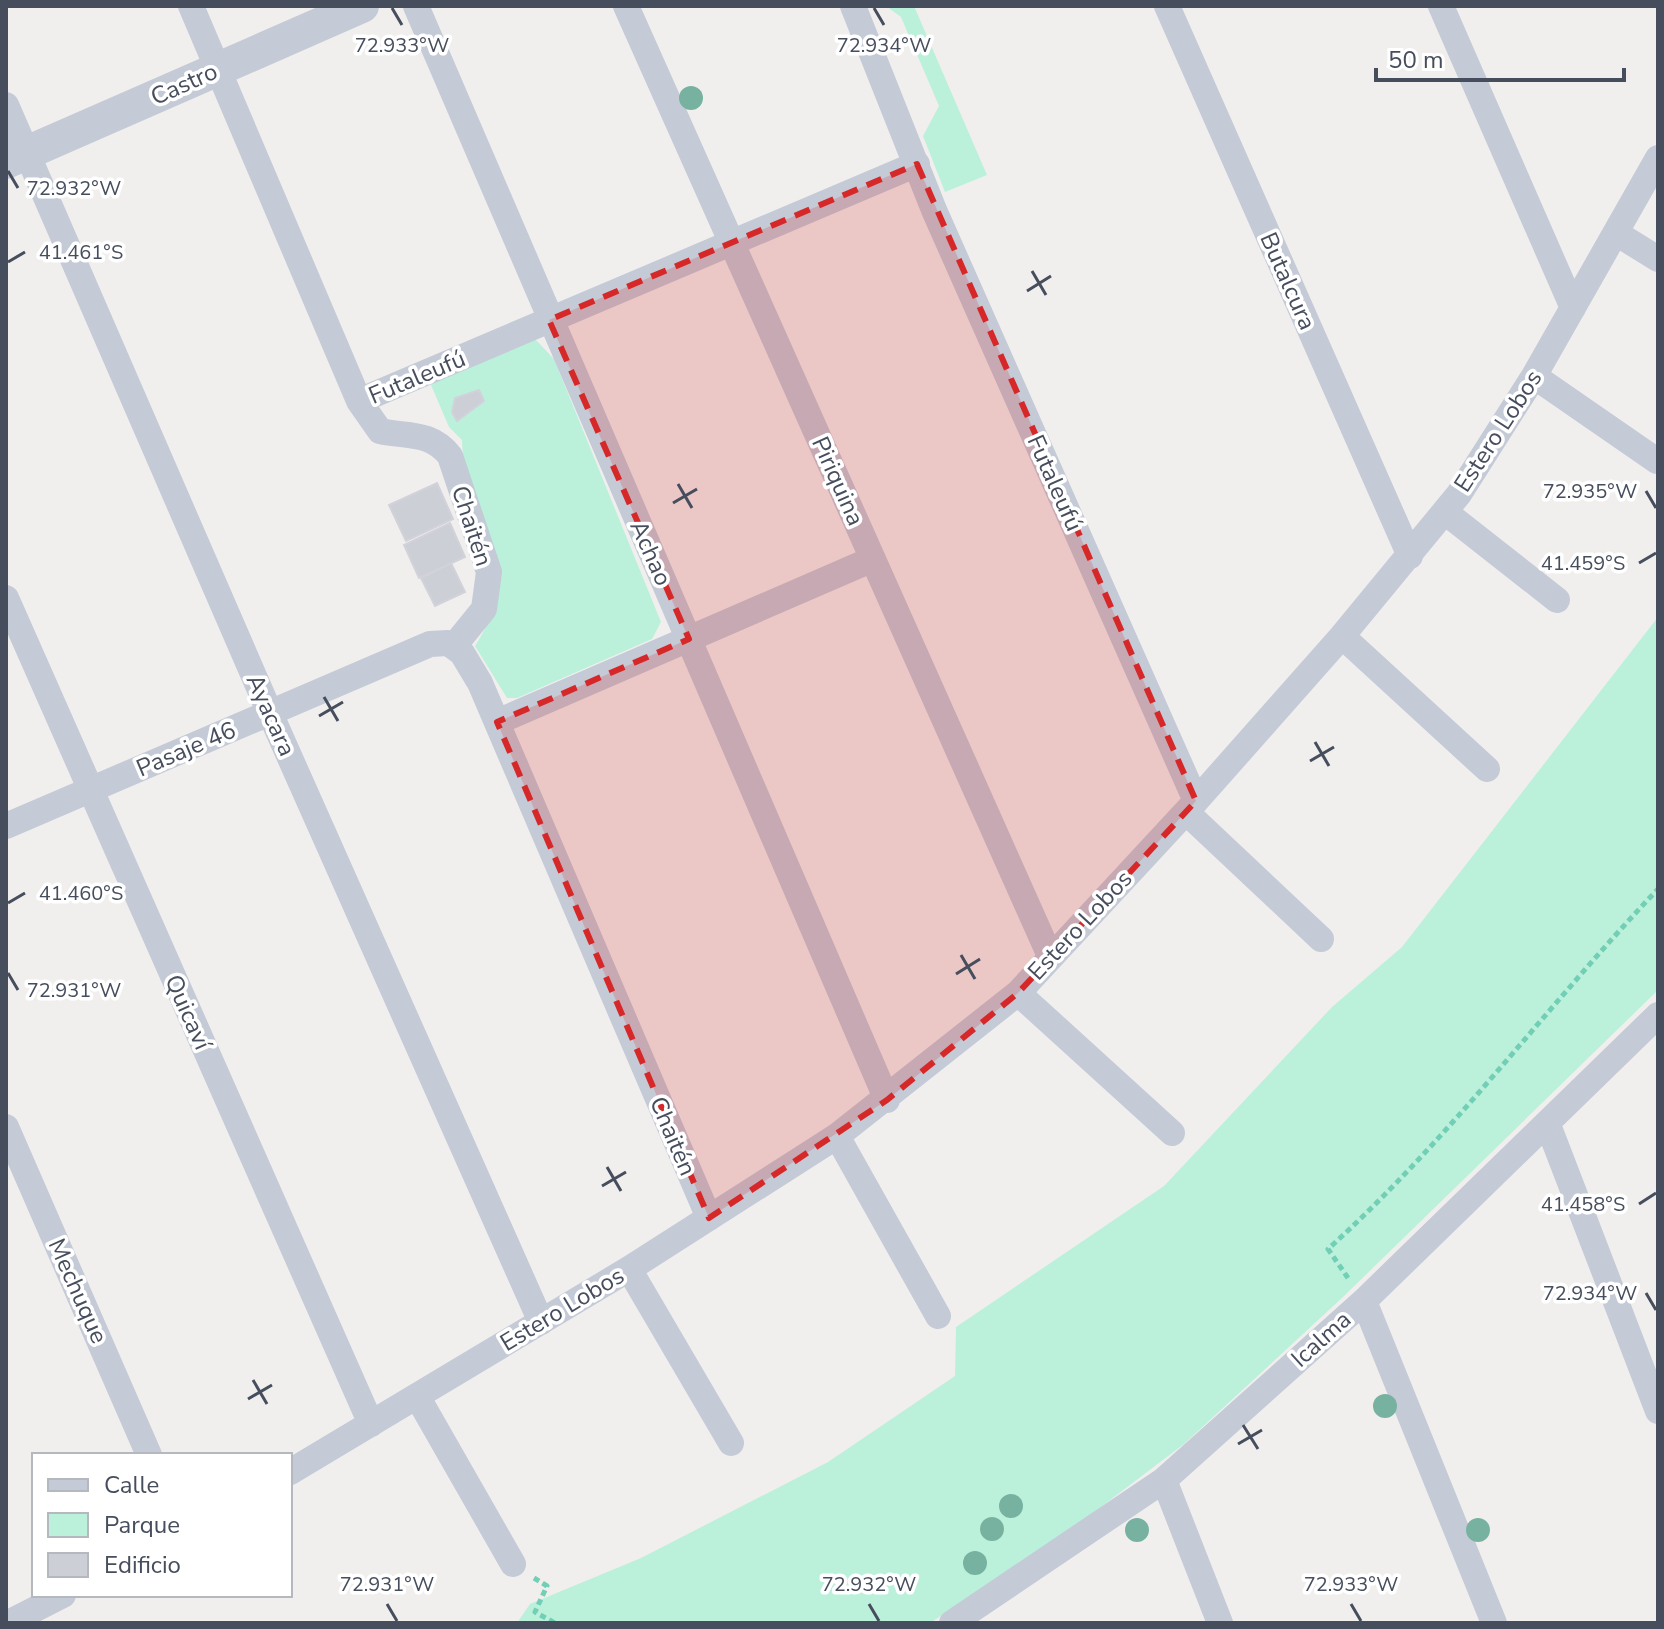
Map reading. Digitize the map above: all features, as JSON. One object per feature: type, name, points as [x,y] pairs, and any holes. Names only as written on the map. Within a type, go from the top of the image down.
[{"type":"street","name":"Chaitén","points":[[191,6],[359,401],[380,431],[429,439],[442,446],[450,456],[489,572],[484,609],[454,646],[480,683],[709,1218]]},
{"type":"street","name":"Castro","points":[[16,157],[362,6]]},
{"type":"street","name":"Achao","points":[[416,6],[887,1100]]},
{"type":"street","name":"Piriquina","points":[[626,6],[1050,956]]},
{"type":"street","name":"Futaleufú","points":[[853,6],[940,224],[1191,806],[1321,939]]},
{"type":"street","name":"Butalcura","points":[[1167,6],[1410,556]]},
{"type":"street","points":[[1441,6],[1573,308]]},
{"type":"street","name":"Ayacara","points":[[6,105],[16,157],[270,713],[541,1322]]},
{"type":"street","name":"Estero Lobos","points":[[292,1471],[629,1269],[837,1136],[887,1100],[1018,993],[1191,806],[1342,636],[1445,512],[1534,376],[1658,158]]},
{"type":"street","name":"Futaleufú","points":[[359,401],[917,164]]},
{"type":"street","points":[[1616,233],[1658,259]]},
{"type":"street","points":[[1534,376],[1657,461]]},
{"type":"street","points":[[1445,512],[1557,600]]},
{"type":"street","points":[[497,722],[873,559]]},
{"type":"street","name":"Quicaví","points":[[6,598],[371,1424]]},
{"type":"street","points":[[1342,636],[1487,769]]},
{"type":"street","name":"Pasaje 46","points":[[6,826],[430,644],[441,642],[454,646]]},
{"type":"street","points":[[1018,993],[1172,1133]]},
{"type":"street","name":"Icalma","points":[[959,1621],[1164,1480],[1364,1301],[1658,1015]]},
{"type":"street","points":[[1548,1125],[1658,1411]]},
{"type":"street","name":"Mechuque","points":[[6,1127],[148,1453]]},
{"type":"street","points":[[837,1136],[938,1316]]},
{"type":"street","points":[[629,1269],[731,1443]]},
{"type":"street","points":[[1364,1301],[1494,1623]]},
{"type":"street","points":[[417,1396],[513,1564]]},
{"type":"street","points":[[1164,1480],[1220,1623]]},
{"type":"street","points":[[8,1623],[59,1597]]},
{"type":"path","points":[[1364,1301],[1328,1249],[1389,1193],[1601,948],[1658,889]]},
{"type":"path","points":[[513,1564],[547,1586],[535,1612],[555,1623]]},
{"type":"highlighted area","points":[[917,164],[1196,801],[1018,993],[887,1100],[709,1218],[497,722],[689,639],[549,320]]},
{"type":"green space","points":[[886,6],[914,6],[987,175],[945,192],[923,136],[939,106],[901,17]]},
{"type":"green space","points":[[526,338],[536,340],[554,359],[661,622],[652,639],[517,698],[507,698],[475,646],[492,614],[498,587],[498,563],[465,469],[462,440],[449,427],[431,385],[444,375]]},
{"type":"green space","points":[[1658,617],[1658,990],[1343,1297],[1184,1444],[1052,1544],[930,1623],[517,1623],[530,1604],[641,1558],[828,1462],[955,1376],[956,1327],[1164,1186],[1332,1007],[1402,947]]},
{"type":"building","points":[[479,390],[484,401],[457,421],[452,412],[455,398]]},
{"type":"building","points":[[437,483],[453,519],[406,541],[389,505]]},
{"type":"building","points":[[450,523],[465,557],[419,578],[404,545]]},
{"type":"building","points":[[451,563],[465,592],[435,606],[421,578]]}]
